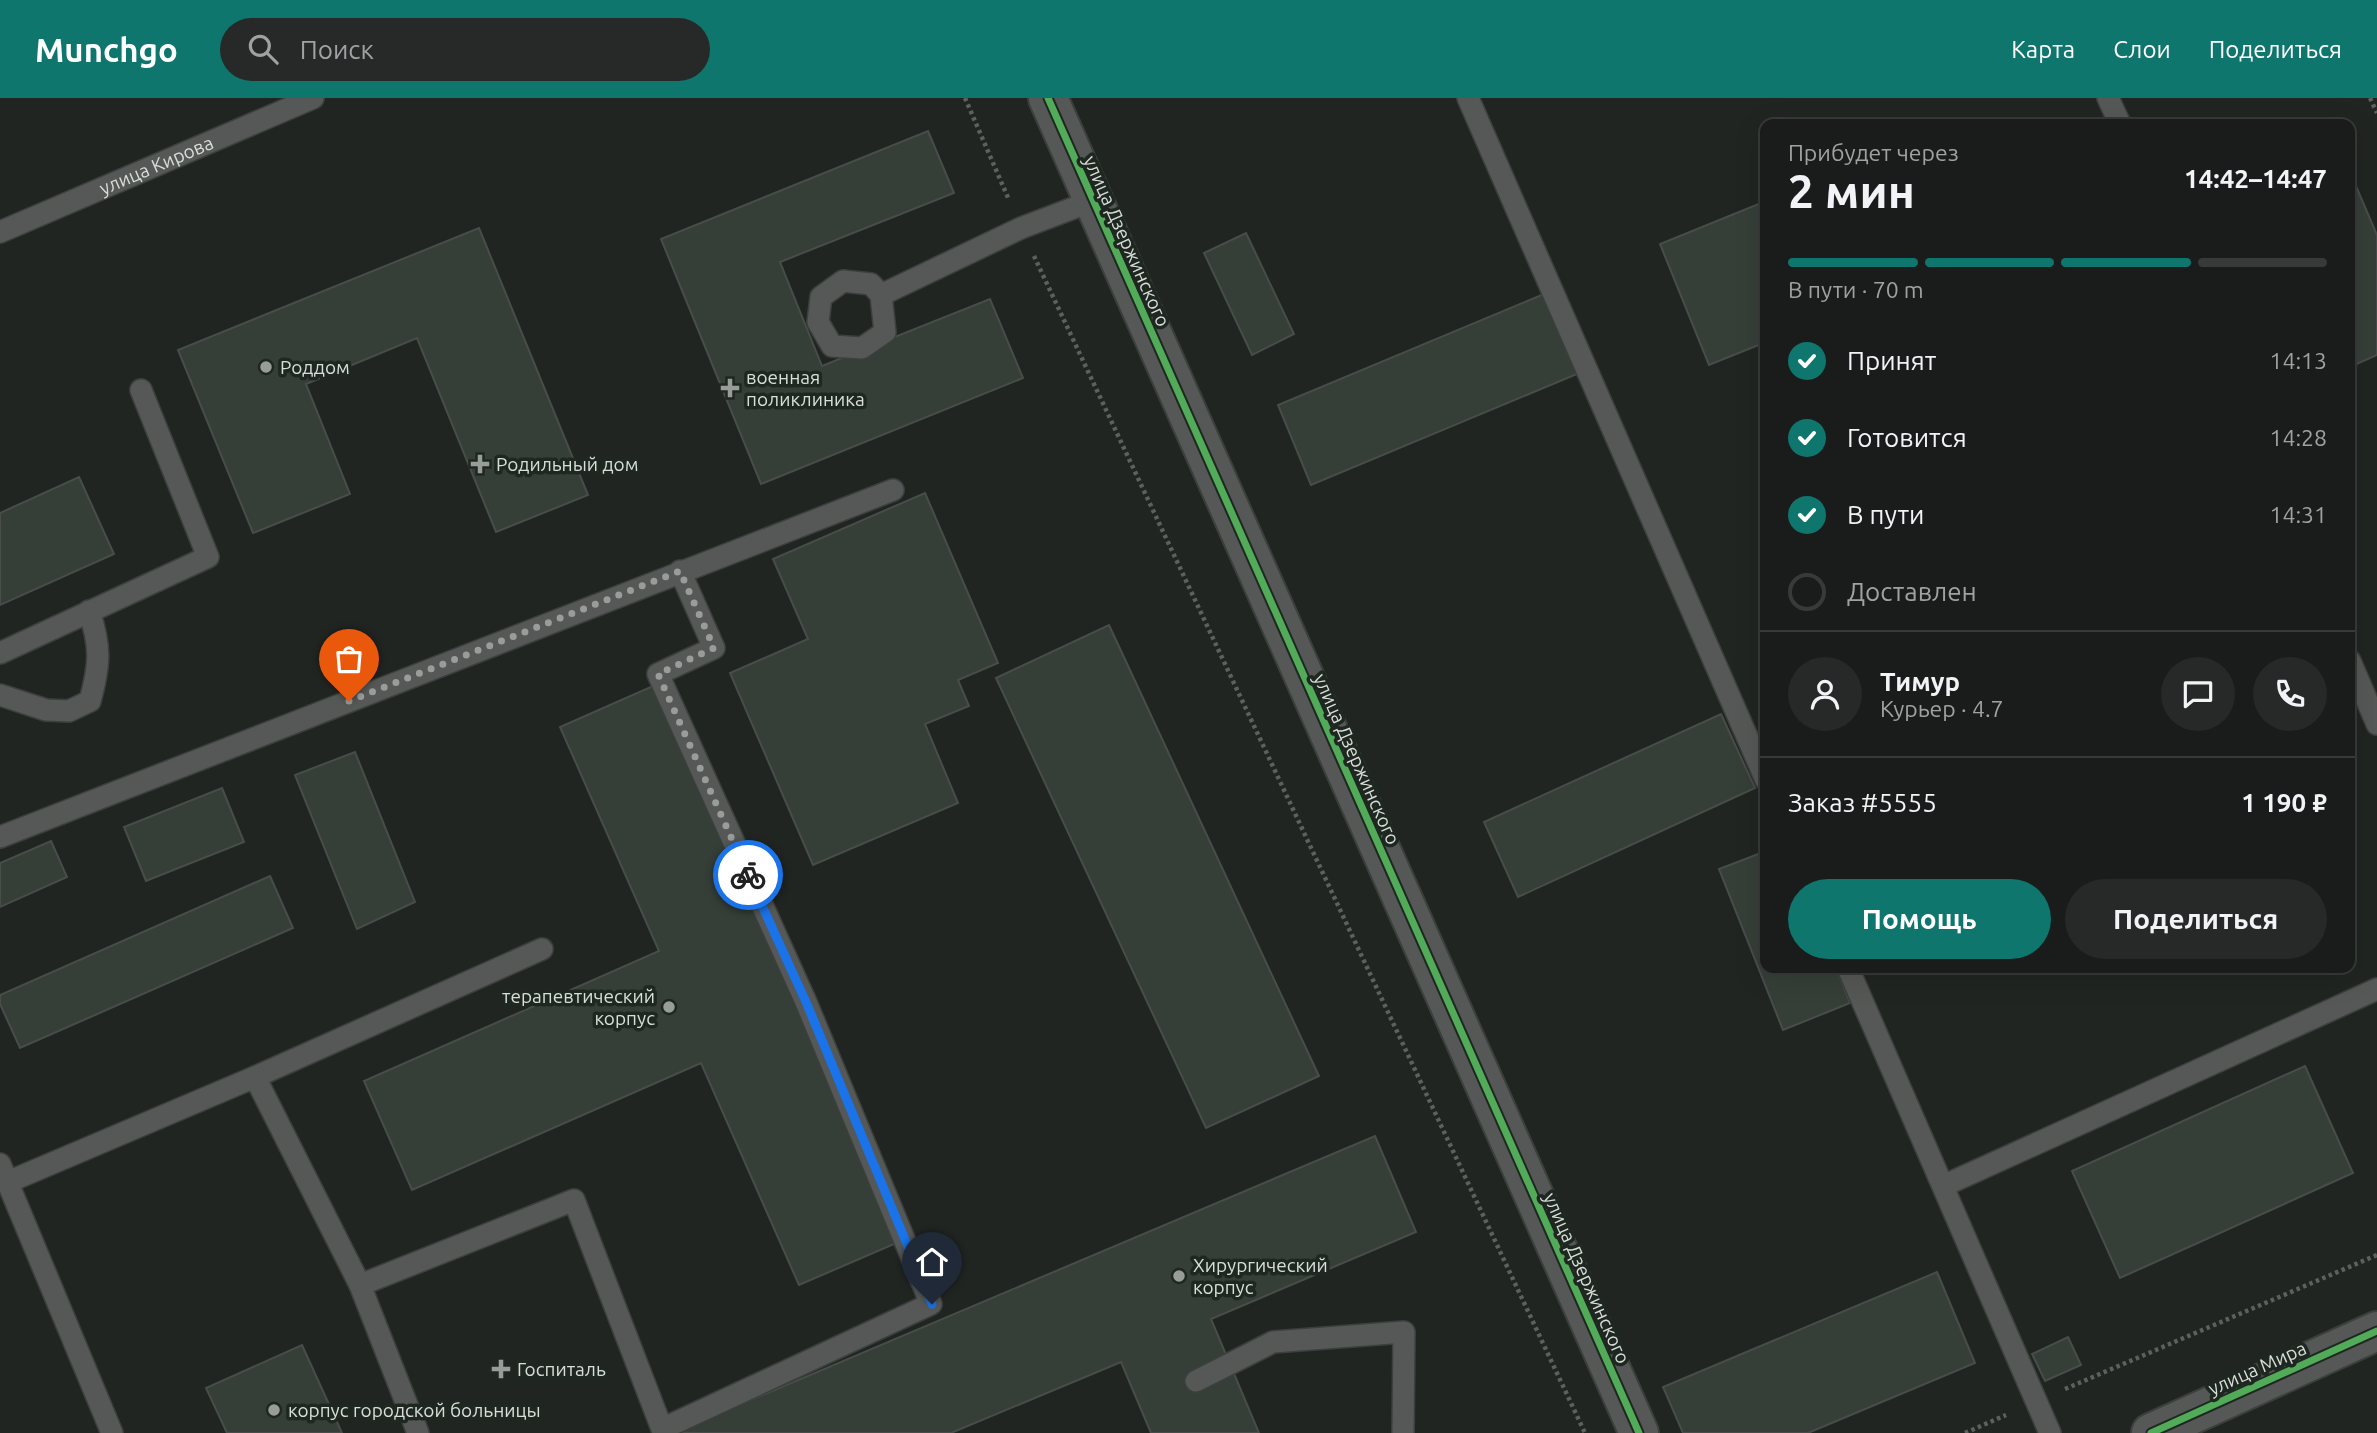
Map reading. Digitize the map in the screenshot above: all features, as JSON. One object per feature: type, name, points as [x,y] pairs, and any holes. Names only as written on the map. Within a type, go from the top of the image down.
[{"type":"street","name":"улица Дзержинского","points":[[1048,98],[1639,1433]]},
{"type":"street","name":"улица Мира","points":[[2151,1433],[2377,1331]]},
{"type":"lane","name":"улица Кирова","points":[[0,232],[313,98]]},
{"type":"lane","points":[[1468,98],[1760,766]]},
{"type":"lane","points":[[2108,98],[2118,119]]},
{"type":"lane","points":[[881,295],[1021,228],[1092,201]]},
{"type":"lane","points":[[0,653],[208,557],[141,390]]},
{"type":"lane","points":[[0,837],[892,490]]},
{"type":"lane","points":[[360,1285],[574,1200],[662,1429],[932,1304],[806,1002],[658,674],[714,648],[680,571]]},
{"type":"lane","points":[[0,695],[46,710],[69,711],[90,701],[99,670],[97,636],[89,611]]},
{"type":"lane","points":[[2355,673],[2377,724]]},
{"type":"lane","points":[[112,1433],[4,1173],[255,1077],[542,949]]},
{"type":"lane","points":[[1850,973],[2050,1433]]},
{"type":"lane","points":[[1943,1186],[2377,989]]},
{"type":"lane","points":[[255,1077],[360,1285],[418,1433]]},
{"type":"lane","points":[[1196,1381],[1273,1342],[1404,1332],[1403,1433]]},
{"type":"path","points":[[965,98],[1021,228],[1585,1433]]},
{"type":"path","points":[[2371,98],[2377,113]]},
{"type":"path","points":[[1965,1433],[2377,1255]]},
{"type":"building","points":[[928,131],[954,193],[780,262],[822,366],[990,299],[1023,378],[761,484],[661,239]]},
{"type":"building","points":[[2355,184],[2377,235],[2377,355],[2355,365]]},
{"type":"building","points":[[1760,203],[1760,344],[1709,365],[1660,244]]},
{"type":"building","name":"Роддом","points":[[479,228],[588,495],[496,532],[417,338],[306,384],[350,494],[253,533],[178,350]]},
{"type":"building","points":[[1246,233],[1294,334],[1252,355],[1204,253]]},
{"type":"building","points":[[1544,294],[1577,374],[1311,485],[1278,405]]},
{"type":"building","points":[[79,477],[114,554],[0,605],[0,513]]},
{"type":"building","points":[[925,493],[998,663],[958,680],[969,706],[925,724],[958,803],[813,865],[730,673],[808,639],[773,559]]},
{"type":"building","points":[[1109,625],[1319,1076],[1206,1128],[996,678]]},
{"type":"building","name":"терапевтический корпус","points":[[662,682],[908,1238],[799,1285],[701,1063],[412,1190],[364,1081],[659,951],[560,727]]},
{"type":"building","points":[[1721,714],[1755,788],[1518,897],[1484,822]]},
{"type":"building","points":[[355,752],[415,902],[357,929],[295,775]]},
{"type":"building","points":[[222,788],[244,842],[146,881],[124,827]]},
{"type":"building","points":[[51,841],[67,877],[0,907],[0,863]]},
{"type":"building","points":[[1760,853],[1760,972],[1719,869]]},
{"type":"building","points":[[270,876],[293,928],[20,1048],[0,1004],[0,995]]},
{"type":"building","points":[[1760,973],[1838,973],[1850,1003],[1783,1030]]},
{"type":"building","points":[[2305,1066],[2353,1173],[2120,1278],[2072,1171]]},
{"type":"building","name":"Хирургический корпус","points":[[1375,1136],[1416,1232],[1211,1319],[1259,1433],[1151,1433],[1121,1362],[951,1433],[673,1433]]},
{"type":"building","points":[[1937,1272],[1975,1363],[1808,1433],[1683,1433],[1663,1387]]},
{"type":"building","points":[[2068,1337],[2081,1365],[2045,1381],[2032,1354]]},
{"type":"building","name":"корпус городской больницы","points":[[302,1345],[342,1433],[227,1433],[206,1388]]},
{"type":"cycle path","points":[[1048,98],[1639,1433]]},
{"type":"cycle path","points":[[2151,1433],[2377,1331]]},
{"type":"way so far","points":[[349,701],[680,571],[714,648],[658,674],[748,875]]},
{"type":"place","name":"Роддом","points":[[266,367]]},
{"type":"place","name":"военная поликлиника","points":[[730,388]]},
{"type":"place","name":"Родильный дом","points":[[480,464]]},
{"type":"place","name":"терапевтический корпус","points":[[669,1007]]},
{"type":"place","name":"Хирургический корпус","points":[[1179,1276]]},
{"type":"place","name":"Госпиталь","points":[[501,1369]]},
{"type":"place","name":"корпус городской больницы","points":[[274,1410]]},
{"type":"route","points":[[748,875],[806,1002],[932,1304]]}]
